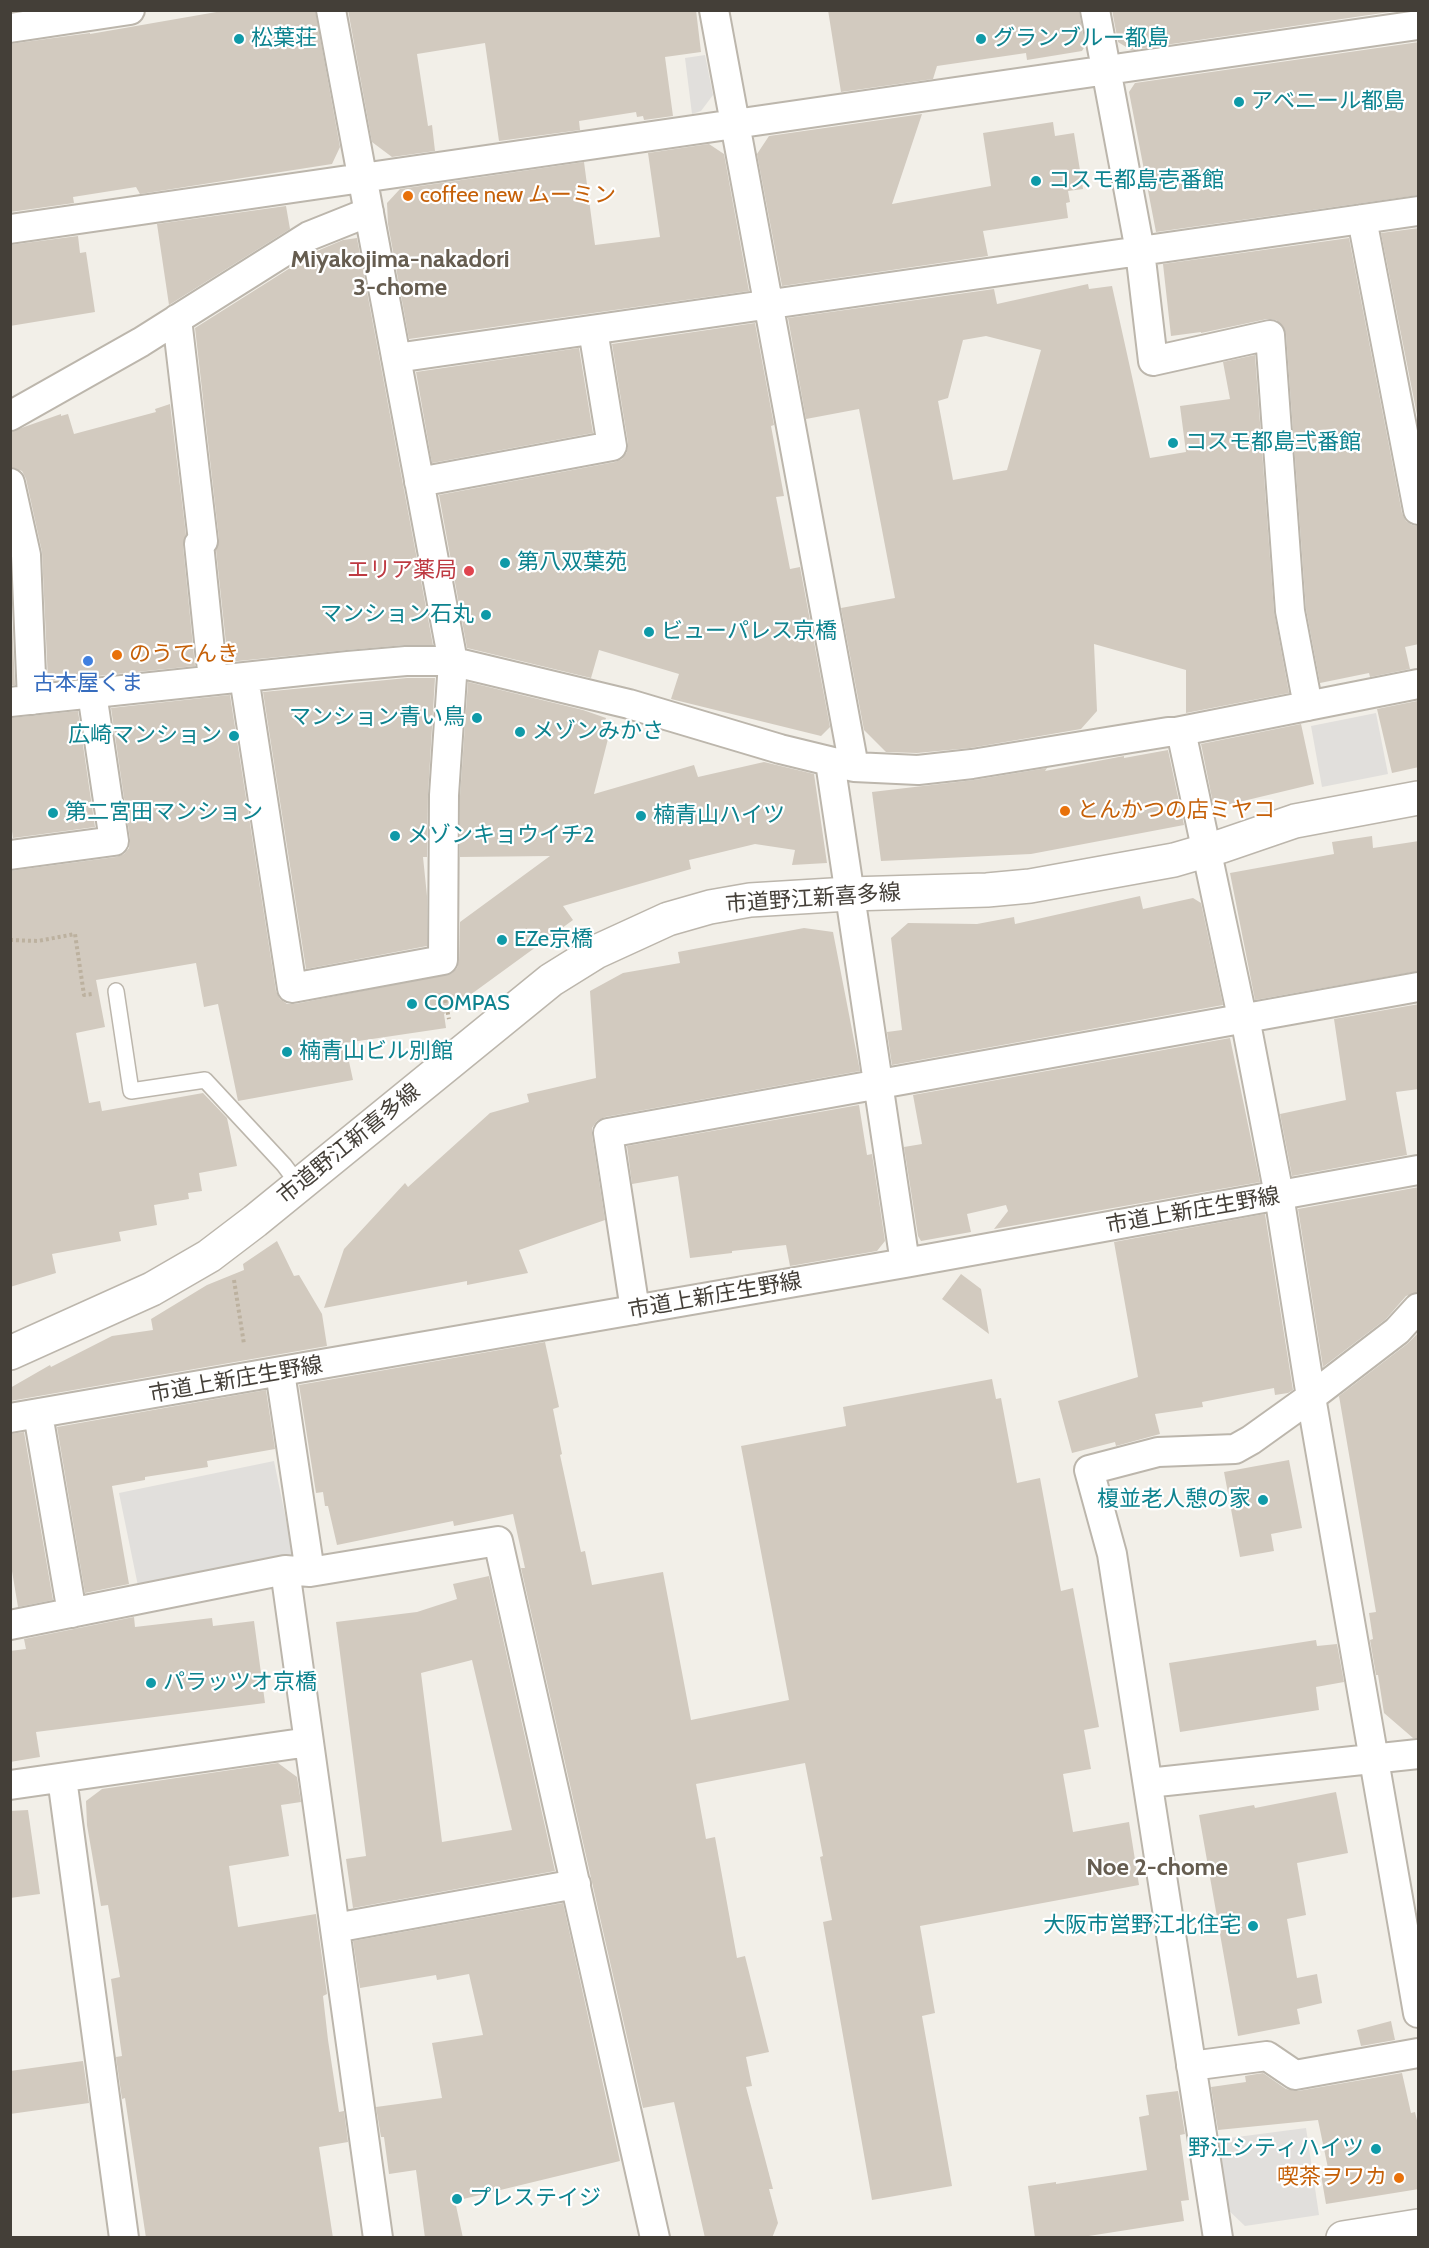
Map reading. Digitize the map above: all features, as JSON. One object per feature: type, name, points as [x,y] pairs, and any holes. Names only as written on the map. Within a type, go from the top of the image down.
[{"type":"street","points":[[10,28],[130,10]]},
{"type":"street","points":[[244,677],[292,988],[444,960],[444,795],[453,662],[331,10]]},
{"type":"street","points":[[714,10],[768,304],[842,765],[849,894],[905,1263]]},
{"type":"street","points":[[1095,10],[1140,251],[1154,361],[1270,335],[1290,611],[1308,706]]},
{"type":"street","points":[[10,229],[1419,25]]},
{"type":"street","points":[[396,358],[1419,211]]},
{"type":"street","points":[[10,416],[177,319],[309,236],[369,212]]},
{"type":"street","points":[[1362,219],[1419,510]]},
{"type":"street","points":[[177,319],[203,541],[198,544],[213,680]]},
{"type":"street","points":[[419,482],[612,446],[593,330]]},
{"type":"street","points":[[10,483],[26,555],[21,701],[406,661],[453,662],[629,704],[842,765],[918,770],[972,764],[1181,731],[1419,684]]},
{"type":"street","points":[[10,855],[114,841],[92,693]]},
{"type":"street","points":[[1181,731],[1242,1017],[1246,1023],[1279,1195],[1311,1397],[1419,2013]]},
{"type":"street","name":"市道野江新喜多線","points":[[10,1353],[162,1284],[191,1268],[229,1242],[551,980],[596,952],[668,919],[710,907],[750,900],[849,894],[987,890],[1030,886],[1174,860],[1295,821],[1419,798]]},
{"type":"street","points":[[635,1310],[608,1133],[1242,1017],[1419,987]]},
{"type":"street","name":"市道上新庄生野線","points":[[24,1416],[905,1263],[1419,1170]]},
{"type":"street","points":[[1218,2238],[1112,1554],[1089,1470],[1158,1452],[1235,1449],[1311,1397],[1397,1331],[1419,1308]]},
{"type":"street","points":[[280,1372],[298,1571],[309,1742],[378,2238]]},
{"type":"street","points":[[24,1416],[72,1613]]},
{"type":"street","points":[[11,1621],[72,1613],[298,1571],[498,1541],[655,2238]]},
{"type":"street","points":[[10,1785],[309,1742]]},
{"type":"street","points":[[1148,1783],[1419,1754]]},
{"type":"street","points":[[62,1778],[124,2238]]},
{"type":"street","points":[[335,1928],[576,1884]]},
{"type":"street","points":[[1191,2066],[1267,2056],[1295,2075],[1419,2053]]},
{"type":"street","points":[[1342,2238],[1419,2226]]},
{"type":"lane","points":[[116,991],[131,1091],[205,1080],[284,1165],[299,1185]]},
{"type":"path","points":[[10,940],[38,940],[75,934],[84,995],[116,991]]},
{"type":"path","points":[[229,1242],[249,1377]]},
{"type":"shaded area","points":[[705,55],[713,95],[701,111],[692,114],[685,58]]},
{"type":"shaded area","points":[[1376,713],[1388,774],[1322,787],[1311,726]]},
{"type":"shaded area","points":[[274,1461],[293,1554],[138,1586],[119,1493]]},
{"type":"shaded area","points":[[1306,2128],[1319,2215],[1245,2226],[1223,2205],[1214,2140]]},
{"type":"building","points":[[228,10],[315,10],[340,147],[332,164],[140,194],[136,187],[73,197],[74,203],[10,212],[10,44],[90,34]]},
{"type":"building","points":[[348,10],[696,10],[701,52],[665,57],[673,116],[644,120],[643,116],[637,117],[636,112],[579,121],[580,130],[499,141],[485,43],[417,54],[428,126],[432,125],[435,151],[392,157],[372,142]]},
{"type":"building","points":[[828,10],[1079,10],[1085,46],[1082,51],[1027,60],[1026,53],[937,66],[933,79],[841,92]]},
{"type":"building","points":[[1112,10],[1403,10],[1131,50],[1118,42]]},
{"type":"building","points":[[1419,42],[1419,195],[1156,232],[1129,92],[1135,83]]},
{"type":"building","points":[[922,114],[892,204],[991,186],[983,133],[1053,122],[1055,136],[1074,133],[1083,189],[1068,191],[1070,202],[1066,203],[1068,218],[983,231],[988,256],[782,286],[757,154],[769,136]]},
{"type":"building","points":[[709,144],[724,154],[749,291],[409,339],[388,224],[387,203],[400,189],[584,162],[595,245],[660,237],[648,153]]},
{"type":"building","points":[[286,206],[290,229],[169,305],[157,224]]},
{"type":"building","points":[[1419,228],[1419,425],[1381,233]]},
{"type":"building","points":[[78,236],[80,253],[86,252],[95,312],[10,326],[10,245]]},
{"type":"building","points":[[357,238],[433,645],[405,645],[228,662],[216,550],[219,539],[195,328],[317,251],[343,240]]},
{"type":"building","points":[[1349,238],[1402,513],[1406,521],[1419,526],[1419,644],[1405,647],[1410,669],[1370,677],[1369,673],[1320,683],[1306,609],[1286,334],[1283,326],[1276,320],[1267,319],[1201,333],[1171,336],[1163,264]]},
{"type":"building","points":[[1088,284],[1089,289],[1112,286],[1150,458],[1186,452],[1180,406],[1230,399],[1223,362],[1255,355],[1274,612],[1289,693],[1186,713],[1186,670],[1094,644],[1097,711],[1081,729],[970,748],[917,753],[886,752],[864,730],[841,608],[895,598],[859,409],[806,419],[788,318],[994,289],[997,304]],"holes":[[[986,336],[1041,350],[1007,470],[953,480],[938,401],[948,398],[963,340]]]},
{"type":"building","points":[[755,323],[774,425],[771,426],[784,496],[776,497],[790,569],[800,567],[830,727],[821,736],[671,699],[679,674],[599,650],[591,678],[467,648],[439,495],[622,459],[627,452],[628,443],[612,344]]},
{"type":"building","points":[[579,348],[593,433],[432,463],[416,372]]},
{"type":"building","points":[[170,404],[186,535],[183,546],[195,666],[48,681],[42,552],[26,479],[22,471],[10,467],[10,432],[61,414],[61,416],[68,414],[74,434],[156,412],[155,409]]},
{"type":"building","points":[[10,580],[15,685],[10,685]]},
{"type":"building","points":[[407,678],[435,678],[428,794],[427,857],[423,857],[427,896],[427,946],[306,969],[263,692]]},
{"type":"building","points":[[468,682],[583,710],[606,718],[603,729],[610,731],[594,794],[694,765],[698,777],[764,762],[814,774],[827,863],[792,865],[795,850],[755,844],[689,860],[691,869],[563,906],[573,920],[444,1014],[446,1028],[345,1043],[353,1080],[238,1101],[218,1004],[204,1007],[196,963],[96,980],[105,1027],[76,1033],[89,1103],[100,1101],[102,1111],[203,1093],[227,1118],[237,1166],[199,1173],[202,1191],[188,1193],[189,1199],[154,1205],[157,1225],[119,1232],[121,1241],[52,1254],[56,1273],[10,1287],[10,871],[116,857],[124,854],[129,848],[130,839],[111,708],[230,695],[276,991],[280,999],[287,1004],[295,1004],[452,973],[459,961],[460,922],[550,856],[460,857],[460,796]]},
{"type":"building","points":[[1417,701],[1419,767],[1392,773],[1377,709]]},
{"type":"building","points":[[78,711],[95,827],[13,838],[10,817],[10,718]]},
{"type":"building","points":[[1301,724],[1314,784],[1214,808],[1201,744]]},
{"type":"building","points":[[1168,750],[1184,825],[1031,854],[881,861],[872,792],[974,780],[1047,768],[1045,771]]},
{"type":"building","points":[[1372,836],[1373,848],[1419,841],[1419,971],[1255,1000],[1230,873],[1334,854],[1332,842]]},
{"type":"building","points":[[1140,896],[1143,909],[1193,898],[1201,903],[1223,1005],[892,1065],[887,1032],[902,1030],[891,938],[908,923],[977,924],[1014,917],[1015,924]]},
{"type":"building","points":[[804,928],[833,932],[860,1071],[605,1117],[597,1121],[592,1128],[592,1135],[605,1220],[519,1250],[528,1273],[467,1285],[467,1281],[324,1308],[344,1249],[405,1183],[408,1187],[490,1113],[529,1102],[527,1094],[596,1078],[590,991],[623,973],[680,963],[678,952]]},
{"type":"building","points":[[1419,1004],[1419,1089],[1396,1092],[1407,1155],[1292,1176],[1280,1114],[1346,1100],[1334,1019]]},
{"type":"building","points":[[1230,1038],[1260,1182],[994,1229],[1008,1211],[1006,1205],[967,1214],[971,1232],[921,1241],[918,1236],[904,1147],[922,1144],[913,1095]]},
{"type":"building","points":[[859,1105],[867,1155],[872,1154],[885,1241],[877,1251],[790,1266],[786,1245],[690,1258],[678,1176],[632,1184],[627,1146]]},
{"type":"building","points":[[1419,1187],[1419,1292],[1406,1296],[1386,1319],[1323,1367],[1298,1209]]},
{"type":"building","points":[[1265,1214],[1293,1390],[1275,1395],[1274,1388],[1202,1402],[1203,1407],[1155,1414],[1160,1434],[1116,1446],[1115,1442],[1072,1453],[1058,1401],[1138,1377],[1114,1242]]},
{"type":"building","points":[[277,1241],[294,1276],[299,1275],[322,1314],[327,1346],[10,1401],[10,1388],[50,1365],[51,1367],[112,1336],[153,1330],[151,1319],[207,1285],[244,1270],[243,1264]]},
{"type":"building","points":[[961,1274],[981,1289],[989,1334],[942,1299]]},
{"type":"building","points":[[1419,1332],[1419,1738],[1413,1738],[1384,1713],[1370,1640],[1373,1639],[1369,1613],[1376,1612],[1339,1396],[1407,1344]]},
{"type":"building","points":[[545,1342],[559,1407],[553,1409],[562,1454],[560,1455],[581,1552],[585,1551],[592,1585],[663,1572],[691,1720],[789,1700],[741,1446],[846,1426],[843,1407],[992,1379],[996,1399],[1001,1398],[1017,1483],[1040,1478],[1061,1591],[1073,1588],[1099,1727],[1084,1730],[1091,1769],[1063,1774],[1073,1832],[1129,1822],[1139,1885],[920,1926],[935,2013],[922,2016],[952,2186],[872,2200],[823,1922],[832,1920],[820,1857],[823,1856],[805,1763],[696,1784],[706,1839],[715,1837],[737,1958],[745,1956],[769,2052],[746,2057],[752,2086],[746,2087],[773,2189],[769,2189],[778,2223],[772,2238],[705,2238],[674,2102],[643,2108],[521,1568],[525,1568],[513,1514],[454,1526],[453,1521],[337,1545],[323,1492],[316,1493],[299,1385]]},
{"type":"building","points":[[266,1390],[275,1449],[207,1461],[208,1467],[145,1477],[145,1480],[112,1486],[129,1584],[85,1593],[57,1427]]},
{"type":"building","points":[[24,1432],[53,1600],[18,1607],[10,1559],[10,1434]]},
{"type":"building","name":"榎並老人憩の家","points":[[1289,1460],[1302,1528],[1271,1534],[1274,1551],[1240,1557],[1224,1472]]},
{"type":"building","points":[[489,1576],[555,1871],[353,1908],[346,1859],[366,1856],[336,1622],[417,1612],[457,1599],[453,1584]],"holes":[[[472,1660],[512,1830],[442,1842],[421,1673]]]},
{"type":"building","name":"パラッツオ京橋","points":[[134,1617],[135,1627],[212,1618],[213,1626],[254,1621],[265,1703],[36,1732],[40,1757],[10,1762],[10,1651],[26,1649],[24,1639]]},
{"type":"building","points":[[1316,1640],[1317,1646],[1337,1644],[1344,1682],[1316,1687],[1319,1710],[1180,1732],[1169,1663]]},
{"type":"building","points":[[278,1763],[297,1777],[301,1802],[281,1805],[289,1856],[229,1866],[238,1927],[316,1914],[327,1994],[323,1996],[328,2040],[339,2112],[344,2111],[348,2142],[319,2147],[333,2238],[146,2238],[125,2098],[122,2099],[116,2057],[122,2056],[111,1979],[120,1977],[108,1905],[101,1906],[87,1825],[86,1801],[102,1789]]},
{"type":"building","name":"大阪市営野江北住宅","points":[[1336,1792],[1348,1853],[1297,1863],[1306,1915],[1287,1919],[1297,1978],[1317,1974],[1322,2003],[1297,2009],[1300,2024],[1238,2036],[1199,1815],[1254,1805],[1255,1808]]},
{"type":"building","points":[[28,1810],[40,1894],[10,1898],[10,1811]]},
{"type":"building","points":[[563,1903],[620,2161],[455,2201],[463,2238],[425,2238],[416,2170],[389,2174],[384,2137],[381,2137],[376,2107],[442,2098],[432,2043],[483,2035],[469,1974],[437,1980],[436,1975],[360,1988],[353,1941]]},
{"type":"building","points":[[1391,2021],[1395,2040],[1361,2046],[1357,2030]]},
{"type":"building","points":[[83,2061],[89,2103],[10,2114],[10,2071]]},
{"type":"building","points":[[1263,2073],[1286,2089],[1298,2091],[1402,2073],[1411,2113],[1415,2112],[1419,2129],[1419,2189],[1326,2204],[1321,2175],[1329,2173],[1318,2120],[1218,2130],[1211,2087],[1246,2082],[1245,2076]]},
{"type":"building","points":[[1178,2091],[1185,2134],[1180,2135],[1189,2200],[1181,2201],[1184,2221],[1076,2238],[1035,2238],[1028,2186],[1147,2170],[1139,2117],[1149,2115],[1146,2095]]},
{"type":"place","name":"松葉荘","points":[[239,39]]},
{"type":"place","name":"グランブルー都島","points":[[981,39]]},
{"type":"place","name":"アベニール都島","points":[[1239,102]]},
{"type":"place","name":"コスモ都島壱番館","points":[[1036,181]]},
{"type":"place","name":"coffee new ムーミン","points":[[408,196]]},
{"type":"place","name":"コスモ都島弍番館","points":[[1173,443]]},
{"type":"place","name":"第八双葉苑","points":[[505,563]]},
{"type":"place","name":"エリア薬局","points":[[469,571]]},
{"type":"place","name":"マンション石丸","points":[[486,615]]},
{"type":"place","name":"ビューパレス京橋","points":[[649,632]]},
{"type":"place","name":"のうてんき","points":[[117,655]]},
{"type":"place","name":"古本屋くま","points":[[88,661]]},
{"type":"place","name":"マンション青い鳥","points":[[477,718]]},
{"type":"place","name":"メゾンみかさ","points":[[520,732]]},
{"type":"place","name":"広崎マンション","points":[[234,736]]},
{"type":"place","name":"とんかつの店ミヤコ","points":[[1065,811]]},
{"type":"place","name":"第二宮田マンション","points":[[53,813]]},
{"type":"place","name":"楠青山ハイツ","points":[[641,816]]},
{"type":"place","name":"メゾンキョウイチ2","points":[[395,836]]},
{"type":"place","name":"EZe京橋","points":[[502,940]]},
{"type":"place","name":"COMPAS","points":[[412,1004]]},
{"type":"place","name":"楠青山ビル別館","points":[[287,1052]]},
{"type":"place","name":"榎並老人憩の家","points":[[1263,1500]]},
{"type":"place","name":"パラッツオ京橋","points":[[151,1683]]},
{"type":"place","name":"大阪市営野江北住宅","points":[[1253,1926]]},
{"type":"place","name":"野江シティハイツ","points":[[1376,2149]]},
{"type":"place","name":"喫茶ヲワカ","points":[[1399,2178]]},
{"type":"place","name":"プレステイジ","points":[[457,2199]]},
{"type":"district","name":"Miyakojima-nakadori 3-chome","points":[[400,274]]},
{"type":"district","name":"Noe 2-chome","points":[[1157,1868]]}]
